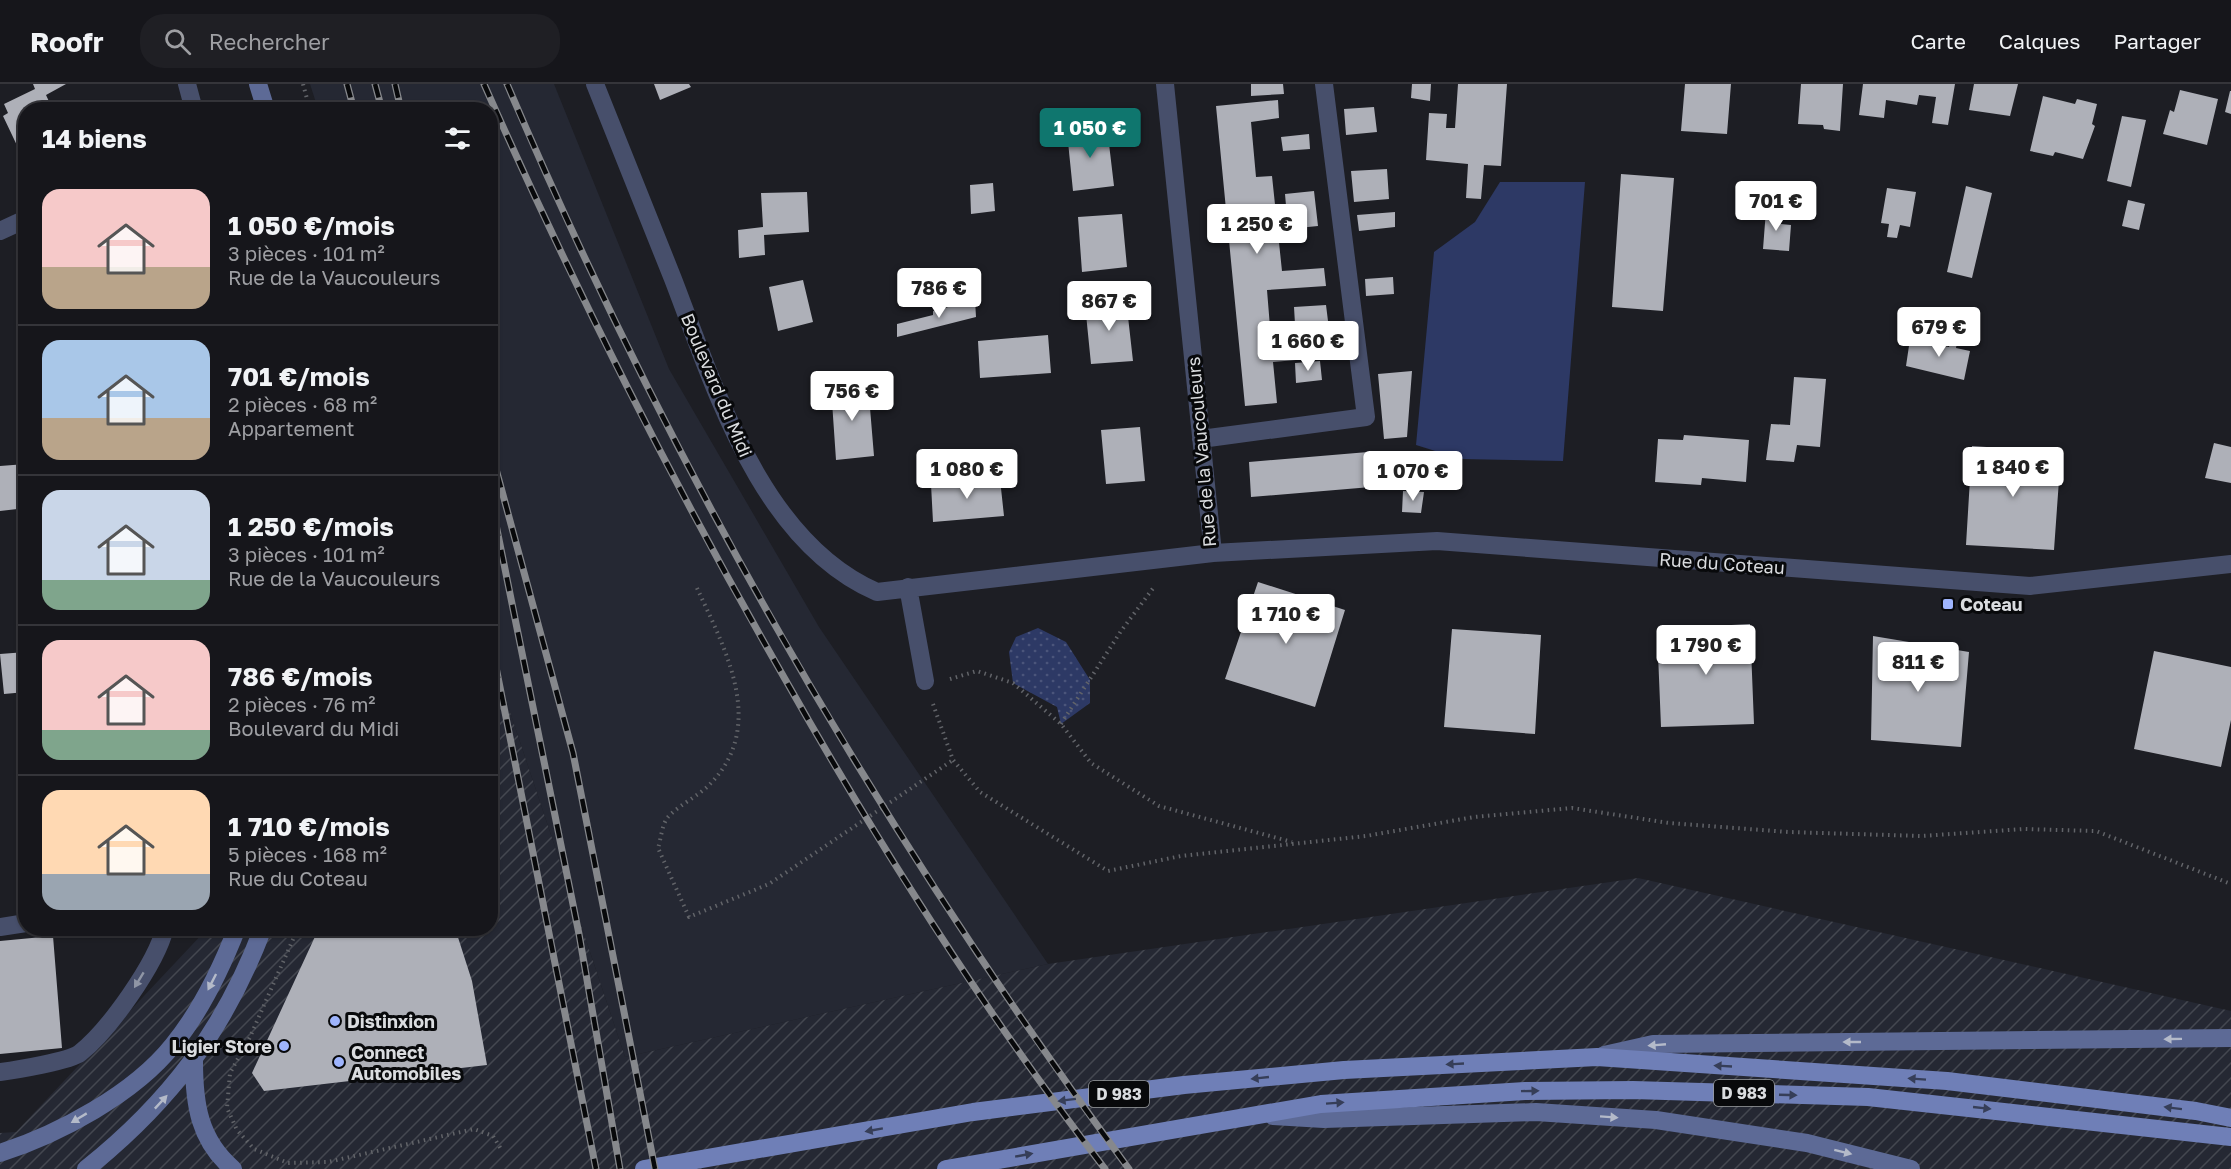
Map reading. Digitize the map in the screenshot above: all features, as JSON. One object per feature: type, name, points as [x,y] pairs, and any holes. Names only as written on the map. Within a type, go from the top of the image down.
[{"type":"main road","points":[[258,84],[264,102]]},
{"type":"main road","points":[[0,1153],[34,1142],[68,1124],[134,1082],[154,1066],[190,1023],[233,936]]},
{"type":"main road","points":[[86,1169],[147,1116],[194,1061],[239,984],[260,936]]},
{"type":"main road","points":[[1597,1057],[1653,1044],[2231,1038]]},
{"type":"main road","name":"D 983","points":[[644,1169],[974,1112],[1172,1087],[1344,1070],[1597,1057],[1947,1081],[2196,1111],[2231,1118]]},
{"type":"main road","points":[[194,1061],[195,1103],[201,1124],[218,1155],[233,1169]]},
{"type":"main road","name":"D 983","points":[[945,1169],[1257,1114],[1344,1102],[1525,1091],[1633,1090],[1868,1097],[2231,1137]]},
{"type":"main road","points":[[1257,1114],[1324,1119],[1536,1112],[1656,1120],[1807,1143],[1911,1169]]},
{"type":"street","points":[[187,84],[192,102]]},
{"type":"street","name":"Boulevard du Midi","points":[[595,84],[720,399],[771,498],[808,543],[865,587],[877,592],[908,587]]},
{"type":"street","name":"Rue de la Vaucouleurs","points":[[908,587],[1213,554],[1165,84]]},
{"type":"street","points":[[1201,439],[1366,417],[1324,84]]},
{"type":"street","points":[[0,231],[18,223]]},
{"type":"street","name":"Rue du Coteau","points":[[1213,554],[1437,541],[2030,586],[2231,564]]},
{"type":"street","points":[[908,587],[925,681]]},
{"type":"street","points":[[0,927],[18,924]]},
{"type":"street","points":[[0,1072],[79,1054],[124,1004],[162,942],[163,936]]},
{"type":"path","points":[[303,84],[308,102]]},
{"type":"path","points":[[1061,724],[1121,631],[1162,577],[1164,559]]},
{"type":"path","points":[[697,588],[728,656],[740,706],[735,748],[711,783],[667,818],[658,848],[688,917],[770,884],[952,760]]},
{"type":"path","points":[[1292,842],[1159,806],[1091,763],[1061,724],[1013,683],[977,671],[955,678],[925,681],[952,760],[980,792],[1108,871],[1181,856],[1292,842],[1366,836],[1474,817],[1572,808],[1669,823],[1788,832],[1921,836],[2024,829],[2096,831],[2231,884]]},
{"type":"path","points":[[294,936],[250,1037],[230,1073],[227,1108],[237,1130],[254,1149],[288,1163],[327,1162],[474,1129],[493,1136],[501,1149]]},
{"type":"shaded area","points":[[310,84],[554,84],[669,369],[819,627],[1048,964],[625,1057],[498,676],[498,102],[316,102]]},
{"type":"shaded area","points":[[1500,182],[1585,182],[1563,461],[1461,459],[1416,445],[1434,252],[1475,222]]},
{"type":"shaded area","points":[[1038,628],[1066,642],[1090,680],[1090,703],[1061,724],[1057,707],[1013,683],[1009,652],[1016,637]]},
{"type":"shaded area","points":[[498,676],[625,1057],[1048,964],[1638,878],[2231,1011],[2231,1169],[0,1169],[0,1133],[16,1132],[200,936],[498,936]]},
{"type":"building","points":[[33,84],[66,84],[46,95],[49,102],[18,102],[18,148],[3,116],[8,113],[4,104],[35,89]]},
{"type":"building","points":[[654,84],[689,84],[691,87],[660,100]]},
{"type":"building","points":[[1251,84],[1283,84],[1284,94],[1251,96]]},
{"type":"building","points":[[1412,84],[1431,84],[1430,101],[1411,98]]},
{"type":"building","points":[[1458,84],[1507,84],[1501,166],[1484,165],[1481,199],[1466,198],[1468,164],[1426,160],[1429,113],[1447,114],[1446,128],[1455,128]]},
{"type":"building","points":[[1685,84],[1731,84],[1727,134],[1681,131]]},
{"type":"building","points":[[1801,84],[1843,84],[1840,131],[1824,129],[1823,125],[1798,124]]},
{"type":"building","points":[[1863,84],[1955,84],[1948,125],[1932,123],[1936,97],[1919,95],[1917,105],[1886,100],[1884,118],[1859,115]]},
{"type":"building","points":[[1974,84],[2018,84],[2010,116],[1969,110]]},
{"type":"building","points":[[2180,90],[2218,99],[2207,145],[2163,134],[2170,110],[2174,112]]},
{"type":"building","points":[[2231,91],[2231,114],[2225,112]]},
{"type":"building","points":[[2043,96],[2075,104],[2077,99],[2097,104],[2092,124],[2095,126],[2083,159],[2055,152],[2053,156],[2030,151]]},
{"type":"building","points":[[1278,100],[1279,118],[1251,122],[1256,177],[1272,176],[1282,271],[1324,268],[1326,286],[1267,290],[1270,327],[1303,325],[1304,334],[1290,334],[1291,343],[1318,341],[1319,358],[1273,362],[1277,403],[1245,406],[1216,106]]},
{"type":"building","points":[[1374,107],[1377,132],[1346,135],[1344,109]]},
{"type":"building","points":[[2122,116],[2146,120],[2131,187],[2107,181]]},
{"type":"building","points":[[1107,127],[1114,186],[1073,191],[1067,132]]},
{"type":"building","points":[[1309,134],[1310,149],[1283,151],[1281,137]]},
{"type":"building","points":[[1387,169],[1389,199],[1354,202],[1351,171]]},
{"type":"building","points":[[1621,174],[1674,178],[1663,311],[1612,307]]},
{"type":"building","points":[[993,183],[995,211],[971,214],[970,185]]},
{"type":"building","points":[[1966,186],[1992,193],[1972,278],[1947,272]]},
{"type":"building","points":[[1887,188],[1916,192],[1910,227],[1900,225],[1897,238],[1887,237],[1889,224],[1881,223]]},
{"type":"building","points":[[1314,191],[1318,226],[1288,229],[1285,194]]},
{"type":"building","points":[[807,192],[809,232],[764,235],[765,255],[739,258],[738,230],[763,227],[761,193]]},
{"type":"building","points":[[2128,200],[2145,204],[2139,230],[2122,226]]},
{"type":"building","points":[[1766,210],[1782,212],[1781,224],[1791,225],[1789,251],[1763,249]]},
{"type":"building","points":[[1395,212],[1395,227],[1359,231],[1357,215]]},
{"type":"building","points":[[1122,214],[1127,267],[1082,272],[1078,217]]},
{"type":"building","points":[[1393,277],[1394,294],[1366,296],[1365,279]]},
{"type":"building","points":[[803,280],[813,322],[778,331],[769,287]]},
{"type":"building","points":[[1126,299],[1133,361],[1091,364],[1085,304]]},
{"type":"building","points":[[975,300],[976,317],[897,337],[897,324],[933,315],[933,311]]},
{"type":"building","points":[[1326,305],[1328,321],[1295,324],[1294,307]]},
{"type":"building","points":[[1048,335],[1051,373],[980,378],[978,341]]},
{"type":"building","points":[[1952,337],[1958,338],[1956,348],[1970,351],[1964,380],[1906,366],[1910,339],[1949,347]]},
{"type":"building","points":[[1320,361],[1322,380],[1296,383],[1295,363]]},
{"type":"building","points":[[1412,371],[1407,437],[1384,439],[1378,374]]},
{"type":"building","points":[[1794,377],[1826,379],[1820,447],[1797,445],[1794,462],[1766,460],[1771,424],[1790,425]]},
{"type":"building","points":[[868,384],[874,456],[836,460],[831,387]]},
{"type":"building","points":[[1140,427],[1145,481],[1106,484],[1101,430]]},
{"type":"building","points":[[1684,435],[1749,440],[1746,482],[1702,478],[1701,485],[1655,482],[1658,439],[1683,440]]},
{"type":"building","points":[[2214,443],[2231,447],[2231,483],[2205,478]]},
{"type":"building","points":[[1972,446],[2061,452],[2054,550],[1966,545]]},
{"type":"building","points":[[1380,451],[1383,486],[1251,497],[1249,462]]},
{"type":"building","points":[[18,465],[18,509],[0,511],[0,466]]},
{"type":"building","points":[[1000,479],[1004,516],[933,522],[931,484]]},
{"type":"building","points":[[1403,491],[1424,492],[1421,513],[1402,512]]},
{"type":"building","points":[[1258,582],[1345,610],[1315,707],[1225,679]]},
{"type":"building","points":[[1750,624],[1754,724],[1661,727],[1657,629]]},
{"type":"building","points":[[1452,629],[1541,635],[1535,734],[1444,727]]},
{"type":"building","points":[[1873,636],[1969,652],[1961,747],[1871,740]]},
{"type":"building","points":[[2154,651],[2231,667],[2231,720],[2221,767],[2134,749]]},
{"type":"building","points":[[18,653],[18,693],[4,694],[0,654]]},
{"type":"building","points":[[53,936],[62,1048],[0,1054],[0,941]]},
{"type":"building","points":[[315,936],[458,936],[472,981],[487,1065],[264,1091],[252,1073]]},
{"type":"railway","points":[[347,84],[352,102]]},
{"type":"railway","points":[[375,84],[380,102]]},
{"type":"railway","points":[[395,84],[399,102]]},
{"type":"railway","points":[[484,84],[492,102]]},
{"type":"railway","points":[[507,84],[638,369],[710,508],[786,645],[866,780],[950,912],[1038,1042],[1129,1169]]},
{"type":"railway","points":[[498,115],[553,236],[665,460],[821,743],[936,930],[1018,1051],[1105,1169]]},
{"type":"railway","points":[[498,476],[573,753],[655,1169]]},
{"type":"railway","points":[[498,534],[579,934],[620,1169]]},
{"type":"railway","points":[[498,677],[596,1169]]},
{"type":"place","name":"Coteau","points":[[1948,604]]},
{"type":"place","name":"Distinxion","points":[[335,1021]]},
{"type":"place","name":"Ligier Store","points":[[284,1046]]},
{"type":"place","name":"Connect Automobiles","points":[[339,1062]]}]
